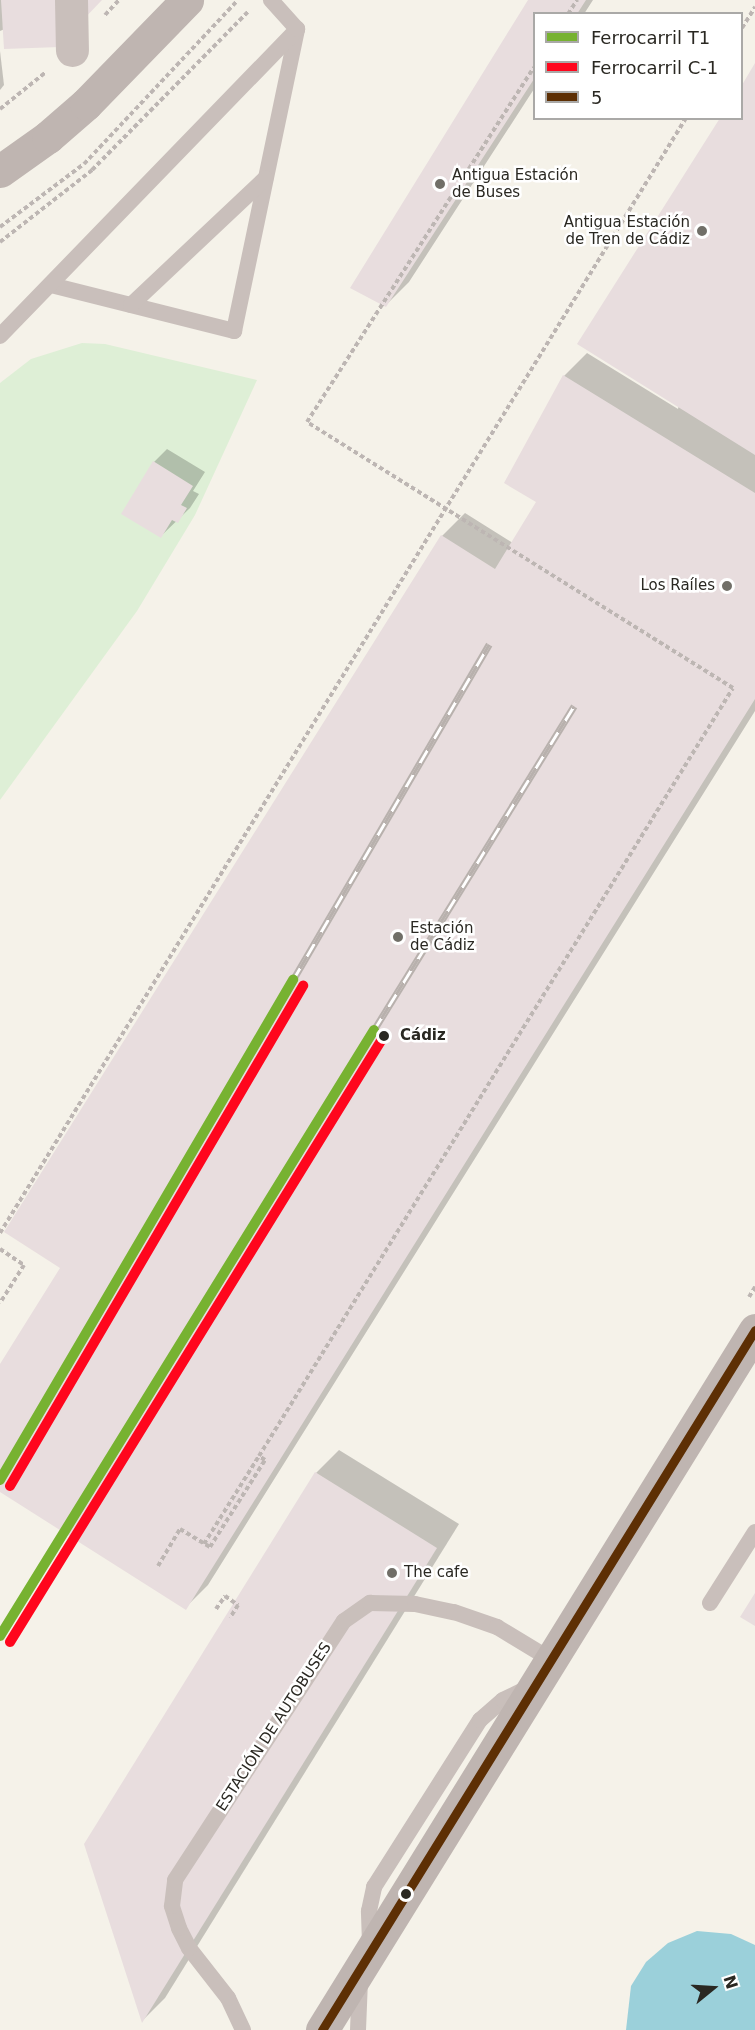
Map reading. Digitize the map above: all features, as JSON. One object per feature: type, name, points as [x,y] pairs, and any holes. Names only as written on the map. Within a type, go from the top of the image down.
[{"type":"main road","points":[[0,171],[48,137],[86,104],[187,0]]},
{"type":"main road","points":[[322,2030],[365,1956],[755,1330]]},
{"type":"street","points":[[71,0],[72,50]]},
{"type":"lane","points":[[271,0],[297,29]]},
{"type":"lane","points":[[51,285],[234,331],[297,29]]},
{"type":"lane","points":[[0,336],[297,29]]},
{"type":"lane","points":[[131,305],[266,178]]},
{"type":"lane","points":[[710,1603],[755,1532]]},
{"type":"lane","name":"ESTACIÓN DE AUTOBUSES","points":[[243,2030],[228,1998],[189,1948],[179,1928],[172,1906],[175,1880],[344,1621],[370,1603],[415,1604],[454,1612],[497,1627],[542,1672]]},
{"type":"lane","points":[[358,2030],[365,1956]]},
{"type":"path","points":[[743,25],[755,7]]},
{"type":"path","points":[[0,242],[92,170],[251,9]]},
{"type":"path","points":[[0,109],[72,50]]},
{"type":"path","points":[[158,1566],[180,1529],[210,1547],[265,1460],[259,1456],[733,688],[444,511],[307,422],[533,69]]},
{"type":"path","points":[[0,1233],[685,120]]},
{"type":"path","points":[[0,1248],[24,1265],[0,1303]]},
{"type":"path","points":[[216,1609],[225,1596],[238,1605],[230,1618]]},
{"type":"green space","points":[[82,343],[105,344],[257,380],[195,515],[137,611],[0,800],[0,383],[31,359]]},
{"type":"water","points":[[697,1931],[731,1934],[755,1945],[755,2030],[626,2030],[631,1986],[646,1962],[668,1943]]},
{"type":"building","points":[[1,0],[64,0],[60,47],[4,49]]},
{"type":"building","points":[[79,0],[102,0],[81,22]]},
{"type":"building","name":"Antigua Estación de Buses","points":[[528,0],[586,0],[578,12],[533,12],[533,81],[386,307],[350,288]]},
{"type":"building","name":"Antigua Estación de Tren de Cádiz","points":[[755,63],[755,455],[577,344],[719,120],[743,120],[743,83]]},
{"type":"building","name":"Estación de Cádiz","points":[[563,375],[755,493],[755,699],[186,1610],[0,1492],[0,1364],[60,1268],[4,1232],[441,535],[495,569],[536,502],[504,483]]},
{"type":"building","points":[[153,461],[193,486],[181,505],[187,508],[178,523],[172,520],[161,538],[121,514]]},
{"type":"building","points":[[315,1472],[437,1548],[142,2023],[84,1844]]},
{"type":"building","points":[[755,1593],[755,1626],[740,1617]]},
{"type":"railway","points":[[293,980],[489,644]]},
{"type":"railway","points":[[374,1030],[574,706]]},
{"type":"rail line","name":"T1","points":[[0,1480],[293,980]]},
{"type":"rail line","name":"C-1","points":[[10,1486],[303,986]]},
{"type":"rail line","name":"T1","points":[[0,1636],[374,1030]]},
{"type":"rail line","name":"C-1","points":[[10,1642],[384,1036]]},
{"type":"transit line","name":"5","points":[[322,2030],[755,1330]]},
{"type":"place","name":"Antigua Estación de Buses","points":[[440,184]]},
{"type":"place","name":"Antigua Estación de Tren de Cádiz","points":[[702,231]]},
{"type":"place","name":"Los Raíles","points":[[727,586]]},
{"type":"place","name":"Estación de Cádiz","points":[[398,937]]},
{"type":"place","name":"Cádiz","points":[[384,1036]]},
{"type":"place","name":"The cafe","points":[[392,1573]]}]
